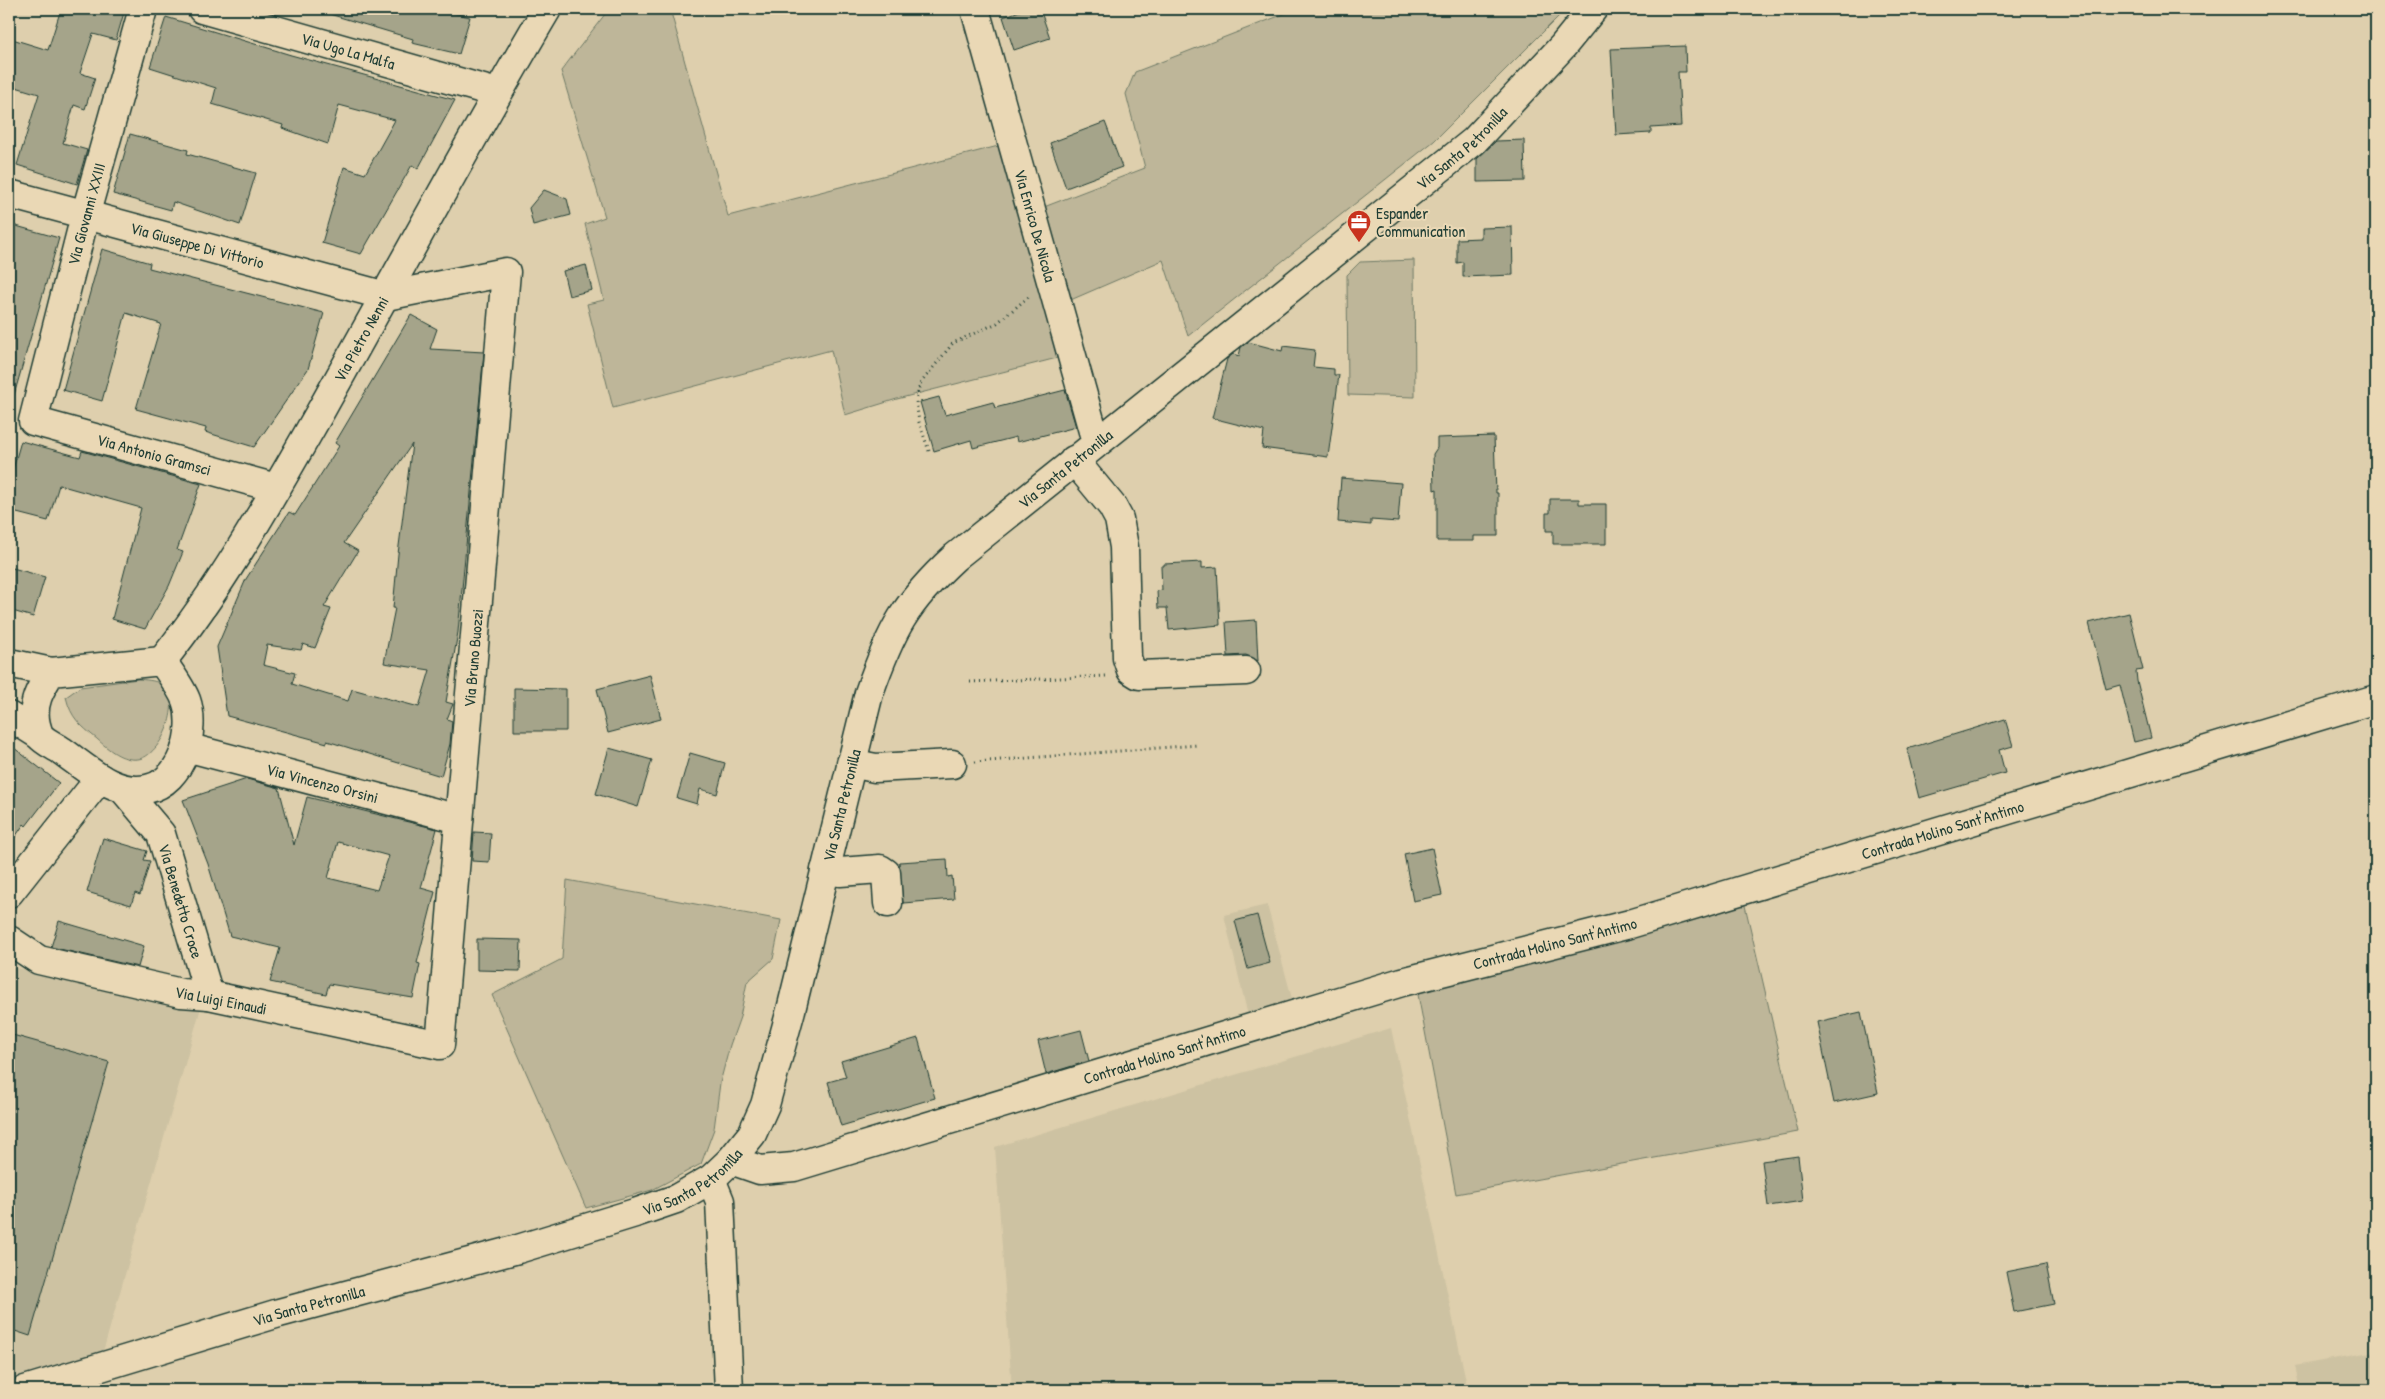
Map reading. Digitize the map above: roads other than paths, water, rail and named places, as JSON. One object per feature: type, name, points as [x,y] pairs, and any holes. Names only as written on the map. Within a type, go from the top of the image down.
[{"type":"street","name":"Via Giovanni XXIII","points":[[33,421],[85,216],[143,9]]},
{"type":"street","name":"Via Ugo La Malfa","points":[[202,9],[497,93]]},
{"type":"street","name":"Via Pietro Nenni","points":[[162,661],[193,622],[276,488],[386,296],[497,93],[547,9]]},
{"type":"street","name":"Via Enrico De Nicola","points":[[974,9],[1096,442]]},
{"type":"street","name":"Via Santa Petronilla","points":[[24,1390],[279,1313],[518,1249],[635,1213],[676,1199],[711,1178],[731,1160],[752,1134],[765,1105],[791,1010],[869,693],[884,649],[905,610],[926,584],[954,557],[1474,140],[1503,113],[1563,46],[1593,9]]},
{"type":"street","name":"Via Giuseppe Di Vittorio","points":[[9,194],[386,296]]},
{"type":"street","name":"Via Bruno Buozzi","points":[[386,296],[506,272],[440,1045]]},
{"type":"street","name":"Via Antonio Gramsci","points":[[33,421],[276,488]]},
{"type":"street","points":[[1074,460],[1112,506],[1119,519],[1124,547],[1127,658],[1132,670],[1139,675],[1246,671]]},
{"type":"street","points":[[9,663],[51,672],[162,661],[186,700],[190,722],[186,747],[177,766],[163,781],[147,789],[111,783],[9,716]]},
{"type":"street","points":[[39,735],[34,716],[37,693],[51,672]]},
{"type":"street","name":"Contrada Molino Sant'Antimo","points":[[731,1160],[760,1170],[794,1167],[1402,982],[1630,924],[2376,699]]},
{"type":"street","name":"Via Vincenzo Orsini","points":[[186,747],[459,819]]},
{"type":"street","points":[[851,763],[875,768],[952,764]]},
{"type":"street","points":[[9,893],[111,783]]},
{"type":"street","name":"Via Benedetto Croce","points":[[111,783],[161,834],[209,995]]},
{"type":"street","points":[[824,870],[840,872],[880,870],[886,873],[888,903]]},
{"type":"street","name":"Via Luigi Einaudi","points":[[9,940],[39,960],[181,992],[209,995],[440,1045]]},
{"type":"street","points":[[711,1178],[720,1201],[729,1390]]},
{"type":"place","name":"Espander Communication","points":[[1359,243]]}]
